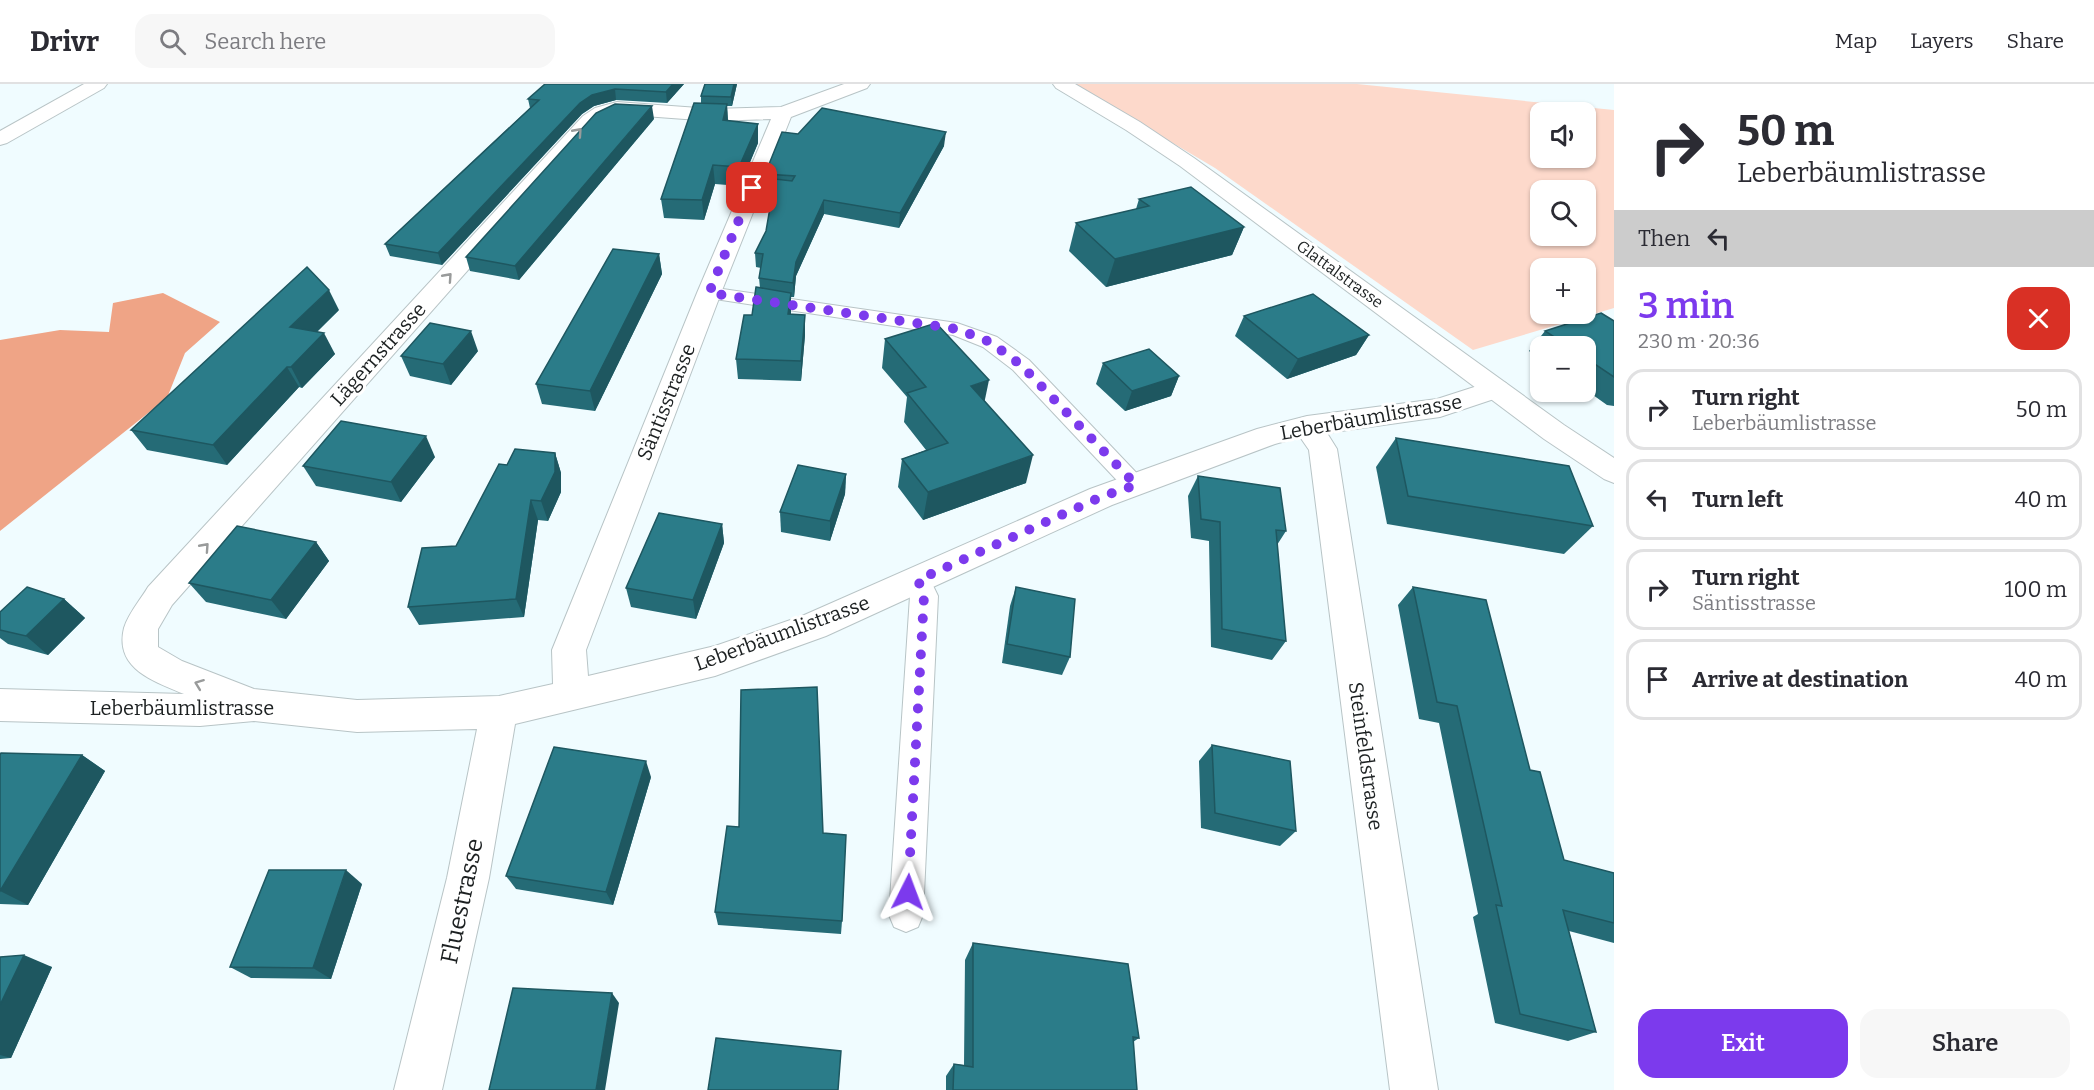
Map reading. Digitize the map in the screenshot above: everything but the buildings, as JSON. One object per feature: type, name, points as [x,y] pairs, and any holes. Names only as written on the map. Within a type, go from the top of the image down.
[{"type":"street","points":[[0,139],[98,84]]},
{"type":"street","points":[[783,113],[861,84]]},
{"type":"street","name":"Glattalstrasse","points":[[1062,84],[1133,126],[1187,162],[1496,389],[1614,472]]},
{"type":"street","name":"Lägernstrasse","points":[[254,705],[169,672],[141,654],[141,628],[160,596],[590,120],[617,108],[703,115],[783,113]]},
{"type":"street","name":"Säntisstrasse","points":[[571,695],[569,650],[709,293],[783,113]]},
{"type":"street","name":"Leberbäumlistrasse","points":[[0,705],[200,710],[254,705],[357,716],[499,711],[715,662],[814,626],[1101,497],[1267,436],[1307,426],[1440,408],[1496,389]]},
{"type":"street","name":"Steinfeldstrasse","points":[[1307,426],[1323,449],[1414,1090]]},
{"type":"street","name":"Fluestrasse","points":[[418,1090],[468,878],[499,711]]},
{"type":"lane","points":[[709,293],[957,329],[990,342],[1021,365],[1136,485]]},
{"type":"lane","points":[[906,915],[924,596],[918,580]]},
{"type":"shaded area","points":[[1073,84],[1357,84],[1535,102],[1530,102],[1530,168],[1596,168],[1596,108],[1614,110],[1614,308],[1596,313],[1596,258],[1530,258],[1530,324],[1560,324],[1473,350],[1215,168]]},
{"type":"shaded area","points":[[163,293],[220,322],[185,353],[167,398],[0,531],[0,340],[60,330],[109,332],[113,303]]},
{"type":"route","points":[[752,188],[709,293],[957,329],[990,342],[1021,365],[1136,485],[1101,497],[918,580],[924,596],[908,892]]}]
